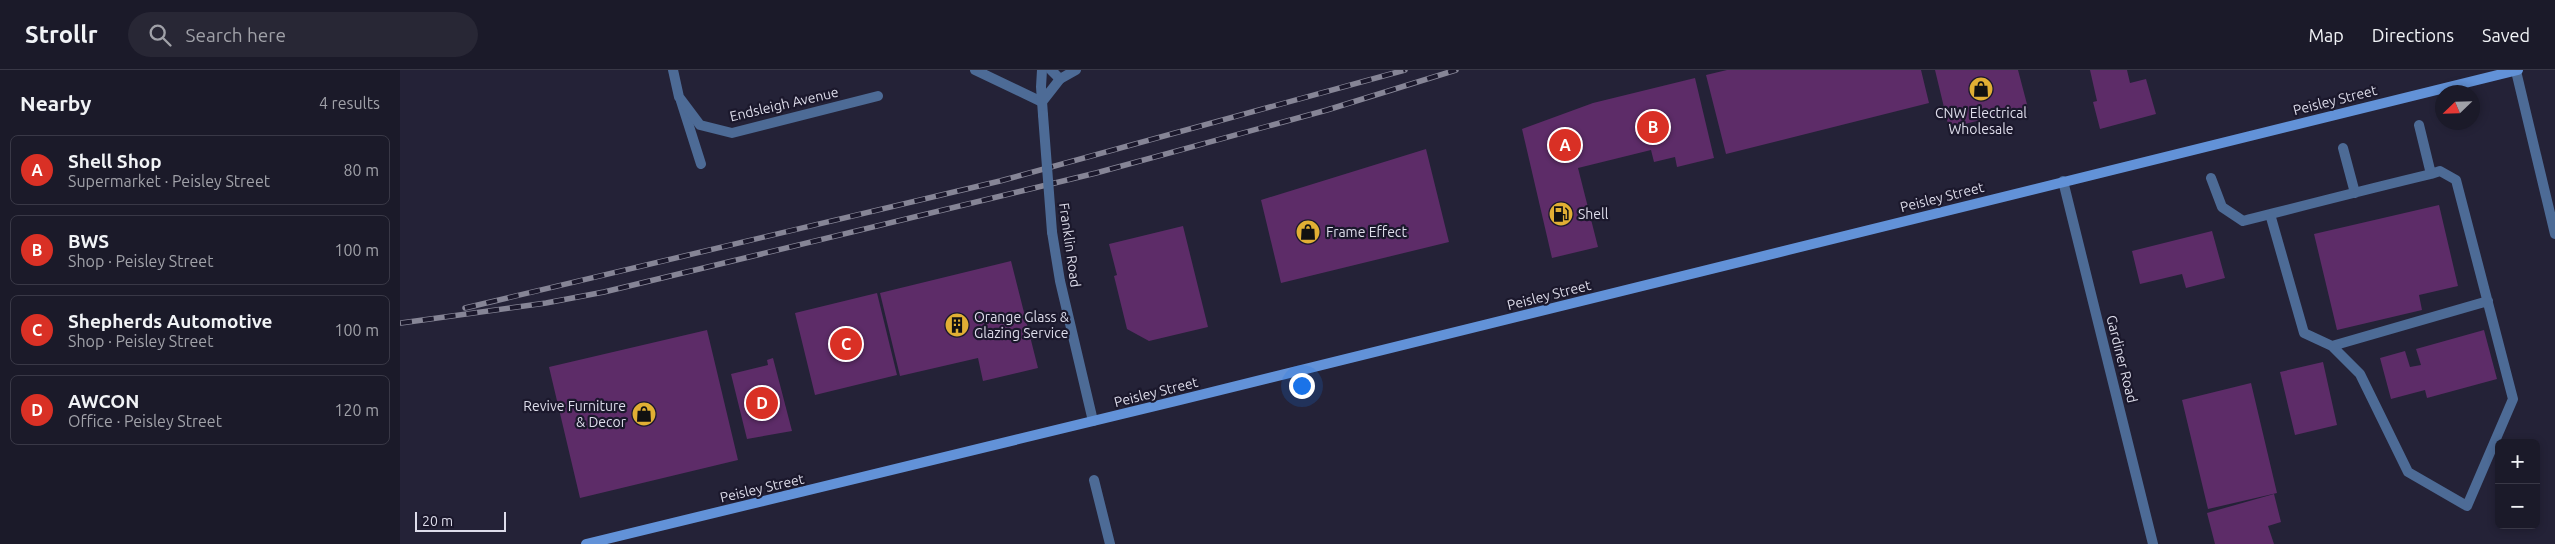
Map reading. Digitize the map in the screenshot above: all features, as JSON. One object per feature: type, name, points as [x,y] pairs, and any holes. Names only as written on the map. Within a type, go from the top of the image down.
[{"type":"main road","name":"Peisley Street","points":[[586,544],[2517,70]]},
{"type":"street","name":"Endsleigh Avenue","points":[[673,70],[680,97],[700,125],[732,134],[878,96]]},
{"type":"street","points":[[975,70],[1042,102],[1060,79],[1076,70]]},
{"type":"street","name":"Franklin Road","points":[[1042,70],[1042,102],[1052,232],[1060,281],[1093,421]]},
{"type":"street","points":[[1051,70],[1060,79]]},
{"type":"street","points":[[2517,70],[2555,234]]},
{"type":"street","points":[[680,97],[701,164]]},
{"type":"street","points":[[2419,125],[2431,174]]},
{"type":"street","points":[[2343,148],[2355,193]]},
{"type":"street","points":[[2211,178],[2222,207],[2243,221],[2270,214],[2431,174],[2440,171],[2456,180],[2513,399],[2467,506],[2408,472],[2360,374],[2332,346],[2304,333],[2270,214]]},
{"type":"street","name":"Gardiner Road","points":[[2063,180],[2153,544]]},
{"type":"street","points":[[2332,346],[2488,301]]},
{"type":"street","points":[[1094,480],[1110,544]]},
{"type":"building","points":[[1727,70],[1921,70],[1929,103],[1726,154],[1706,75]]},
{"type":"building","name":"CNW Electrical Wholesale","points":[[1935,70],[2018,70],[2028,108],[1949,128]]},
{"type":"building","points":[[2090,70],[2127,70],[2130,83],[2146,79],[2156,114],[2100,129],[2093,102],[2097,101]]},
{"type":"building","points":[[1695,78],[1714,158],[1677,167],[1675,157],[1654,162],[1651,150],[1578,168],[1598,247],[1552,258],[1522,129],[1593,103]]},
{"type":"building","points":[[1426,149],[1449,242],[1281,283],[1261,200]]},
{"type":"building","points":[[2439,205],[2458,286],[2419,295],[2422,310],[2337,330],[2314,234]]},
{"type":"building","points":[[1183,226],[1208,327],[1149,341],[1127,329],[1114,276],[1117,275],[1109,244]]},
{"type":"building","points":[[2212,231],[2225,278],[2186,288],[2182,274],[2140,284],[2132,251]]},
{"type":"building","name":"Orange Glass & Glazing Service","points":[[1011,261],[1038,368],[983,381],[978,358],[900,376],[880,293]]},
{"type":"building","points":[[877,293],[897,375],[815,395],[795,313]]},
{"type":"building","name":"Revive Furniture & Decor","points":[[707,330],[738,460],[580,498],[549,367]]},
{"type":"building","points":[[2484,330],[2497,379],[2427,398],[2425,390],[2391,399],[2380,358],[2405,351],[2410,367],[2421,365],[2416,349]]},
{"type":"building","points":[[773,358],[792,431],[747,439],[731,374],[768,365],[767,360]]},
{"type":"building","points":[[2323,362],[2337,425],[2295,435],[2280,372]]},
{"type":"building","points":[[2251,383],[2277,493],[2208,509],[2182,400]]},
{"type":"building","points":[[2274,494],[2281,522],[2268,526],[2274,544],[2215,544],[2207,513]]},
{"type":"railway","points":[[465,308],[1000,181],[1405,70]]},
{"type":"railway","points":[[401,323],[546,303],[604,292],[1096,173],[1327,110],[1456,70]]},
{"type":"place","name":"CNW Electrical Wholesale","points":[[1981,89]]},
{"type":"place","name":"BWS","points":[[1653,127]]},
{"type":"place","name":"Shell Shop","points":[[1565,145]]},
{"type":"place","name":"Shell","points":[[1561,214]]},
{"type":"place","name":"Frame Effect","points":[[1308,232]]},
{"type":"place","name":"Orange Glass & Glazing Service","points":[[957,325]]},
{"type":"place","name":"Shepherds Automotive","points":[[846,344]]},
{"type":"place","name":"AWCON","points":[[762,403]]},
{"type":"place","name":"Revive Furniture & Decor","points":[[644,414]]}]
